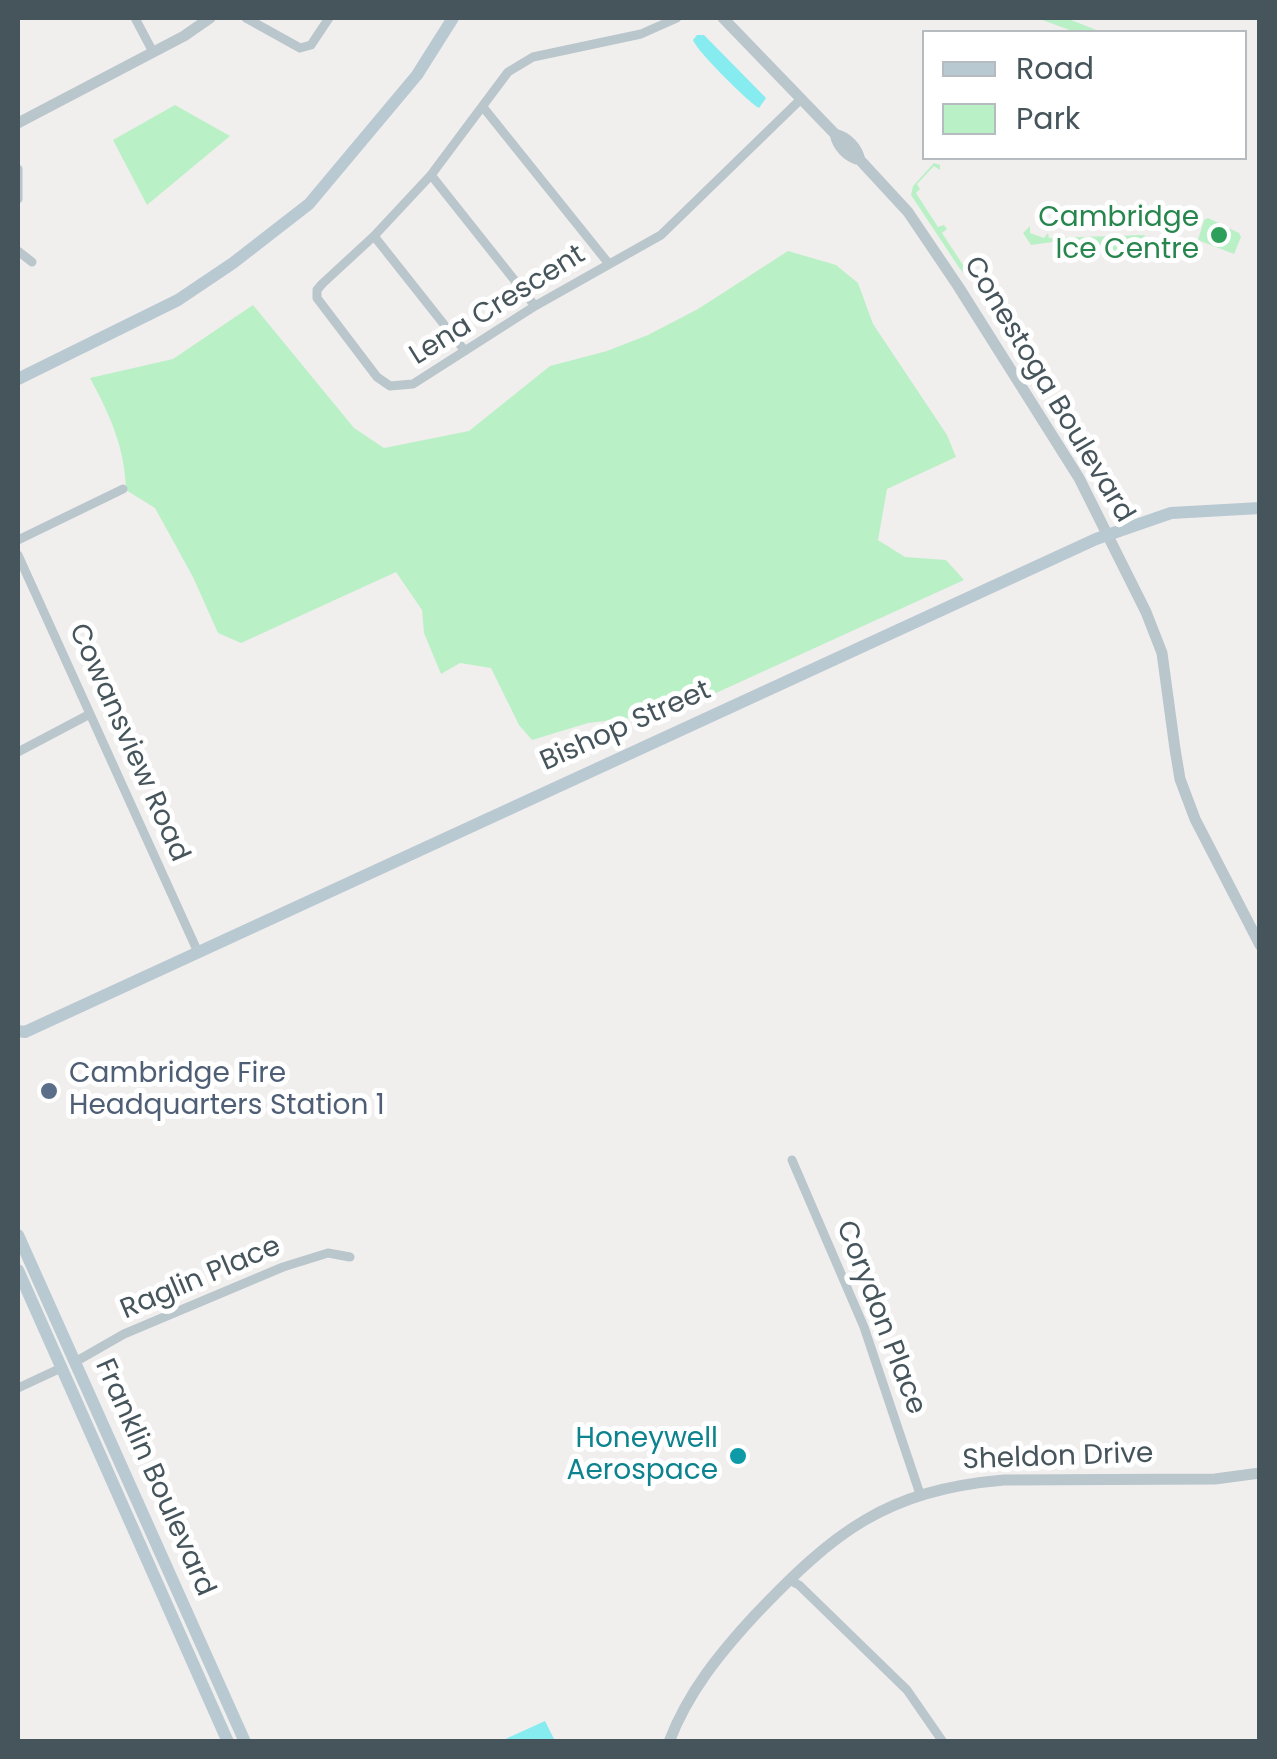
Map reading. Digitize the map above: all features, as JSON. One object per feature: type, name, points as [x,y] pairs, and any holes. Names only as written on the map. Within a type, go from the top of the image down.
[{"type":"main road","points":[[18,379],[178,300],[309,204],[417,75],[454,18]]},
{"type":"main road","name":"Bishop Street","points":[[20,1035],[197,950],[1107,535],[1170,514],[1260,508]]},
{"type":"main road","name":"Franklin Boulevard","points":[[18,1235],[68,1365],[228,1742]]},
{"type":"main road","name":"Franklin Boulevard","points":[[18,1270],[68,1365],[244,1742]]},
{"type":"street","points":[[136,18],[154,52]]},
{"type":"street","points":[[18,123],[196,30],[210,18]]},
{"type":"street","points":[[246,18],[300,48],[311,45],[329,18]]},
{"type":"street","name":"Lena Crescent","points":[[677,18],[641,34],[534,57],[508,72],[431,175],[322,284],[316,294],[377,377],[390,386],[413,384],[534,306],[661,236],[801,99]]},
{"type":"street","name":"Conestoga Boulevard","points":[[723,18],[834,134],[844,136],[858,151],[860,160],[908,212],[1078,478],[1162,652],[1180,779],[1195,819],[1260,945]]},
{"type":"street","points":[[483,107],[609,264]]},
{"type":"street","points":[[18,169],[18,199]]},
{"type":"street","points":[[431,175],[534,306]]},
{"type":"street","points":[[374,236],[465,351]]},
{"type":"street","points":[[18,251],[32,262]]},
{"type":"street","points":[[18,540],[123,489]]},
{"type":"street","name":"Cowansview Road","points":[[18,554],[197,950]]},
{"type":"street","points":[[18,752],[90,714]]},
{"type":"street","name":"Corydon Place","points":[[792,1160],[864,1327],[920,1494]]},
{"type":"street","name":"Raglin Place","points":[[18,1388],[124,1334],[284,1267],[328,1254],[350,1257]]},
{"type":"street","name":"Sheldon Drive","points":[[670,1742],[678,1718],[708,1670],[788,1580],[841,1533],[881,1510],[920,1494],[1004,1480],[1215,1479],[1260,1473]]},
{"type":"street","points":[[788,1580],[799,1585],[906,1690],[942,1742]]},
{"type":"green space","points":[[1037,18],[1066,18],[1096,30],[1070,30]]},
{"type":"green space","points":[[175,105],[230,136],[147,205],[113,140]]},
{"type":"green space","points":[[934,163],[940,165],[940,170],[934,166],[917,184],[920,189],[916,193],[938,227],[944,225],[947,229],[942,233],[965,268],[970,266],[973,271],[964,273],[960,269],[911,195],[913,186]]},
{"type":"green space","name":"Cambridge Ice Centre","points":[[1208,218],[1239,233],[1234,254],[1198,240]]},
{"type":"green space","points":[[1030,226],[1030,233],[1044,238],[1048,233],[1049,238],[1145,235],[1146,248],[1122,253],[1067,240],[1031,245],[1023,233]]},
{"type":"green space","points":[[788,251],[836,265],[858,283],[873,324],[947,435],[956,457],[887,489],[878,540],[905,557],[946,560],[964,580],[672,713],[588,723],[532,740],[519,725],[491,668],[460,663],[441,674],[424,633],[422,610],[396,572],[241,643],[218,633],[155,508],[126,490],[115,432],[90,378],[173,359],[253,305],[354,428],[384,448],[469,431],[550,366],[648,335],[698,309]]},
{"type":"water","points":[[704,35],[766,98],[759,108],[703,54],[693,40]]},
{"type":"water","points":[[545,1721],[555,1741],[501,1741]]},
{"type":"place","name":"Cambridge Ice Centre","points":[[1219,235]]},
{"type":"place","name":"Cambridge Fire Headquarters Station 1","points":[[49,1091]]},
{"type":"place","name":"Honeywell Aerospace","points":[[738,1456]]}]
